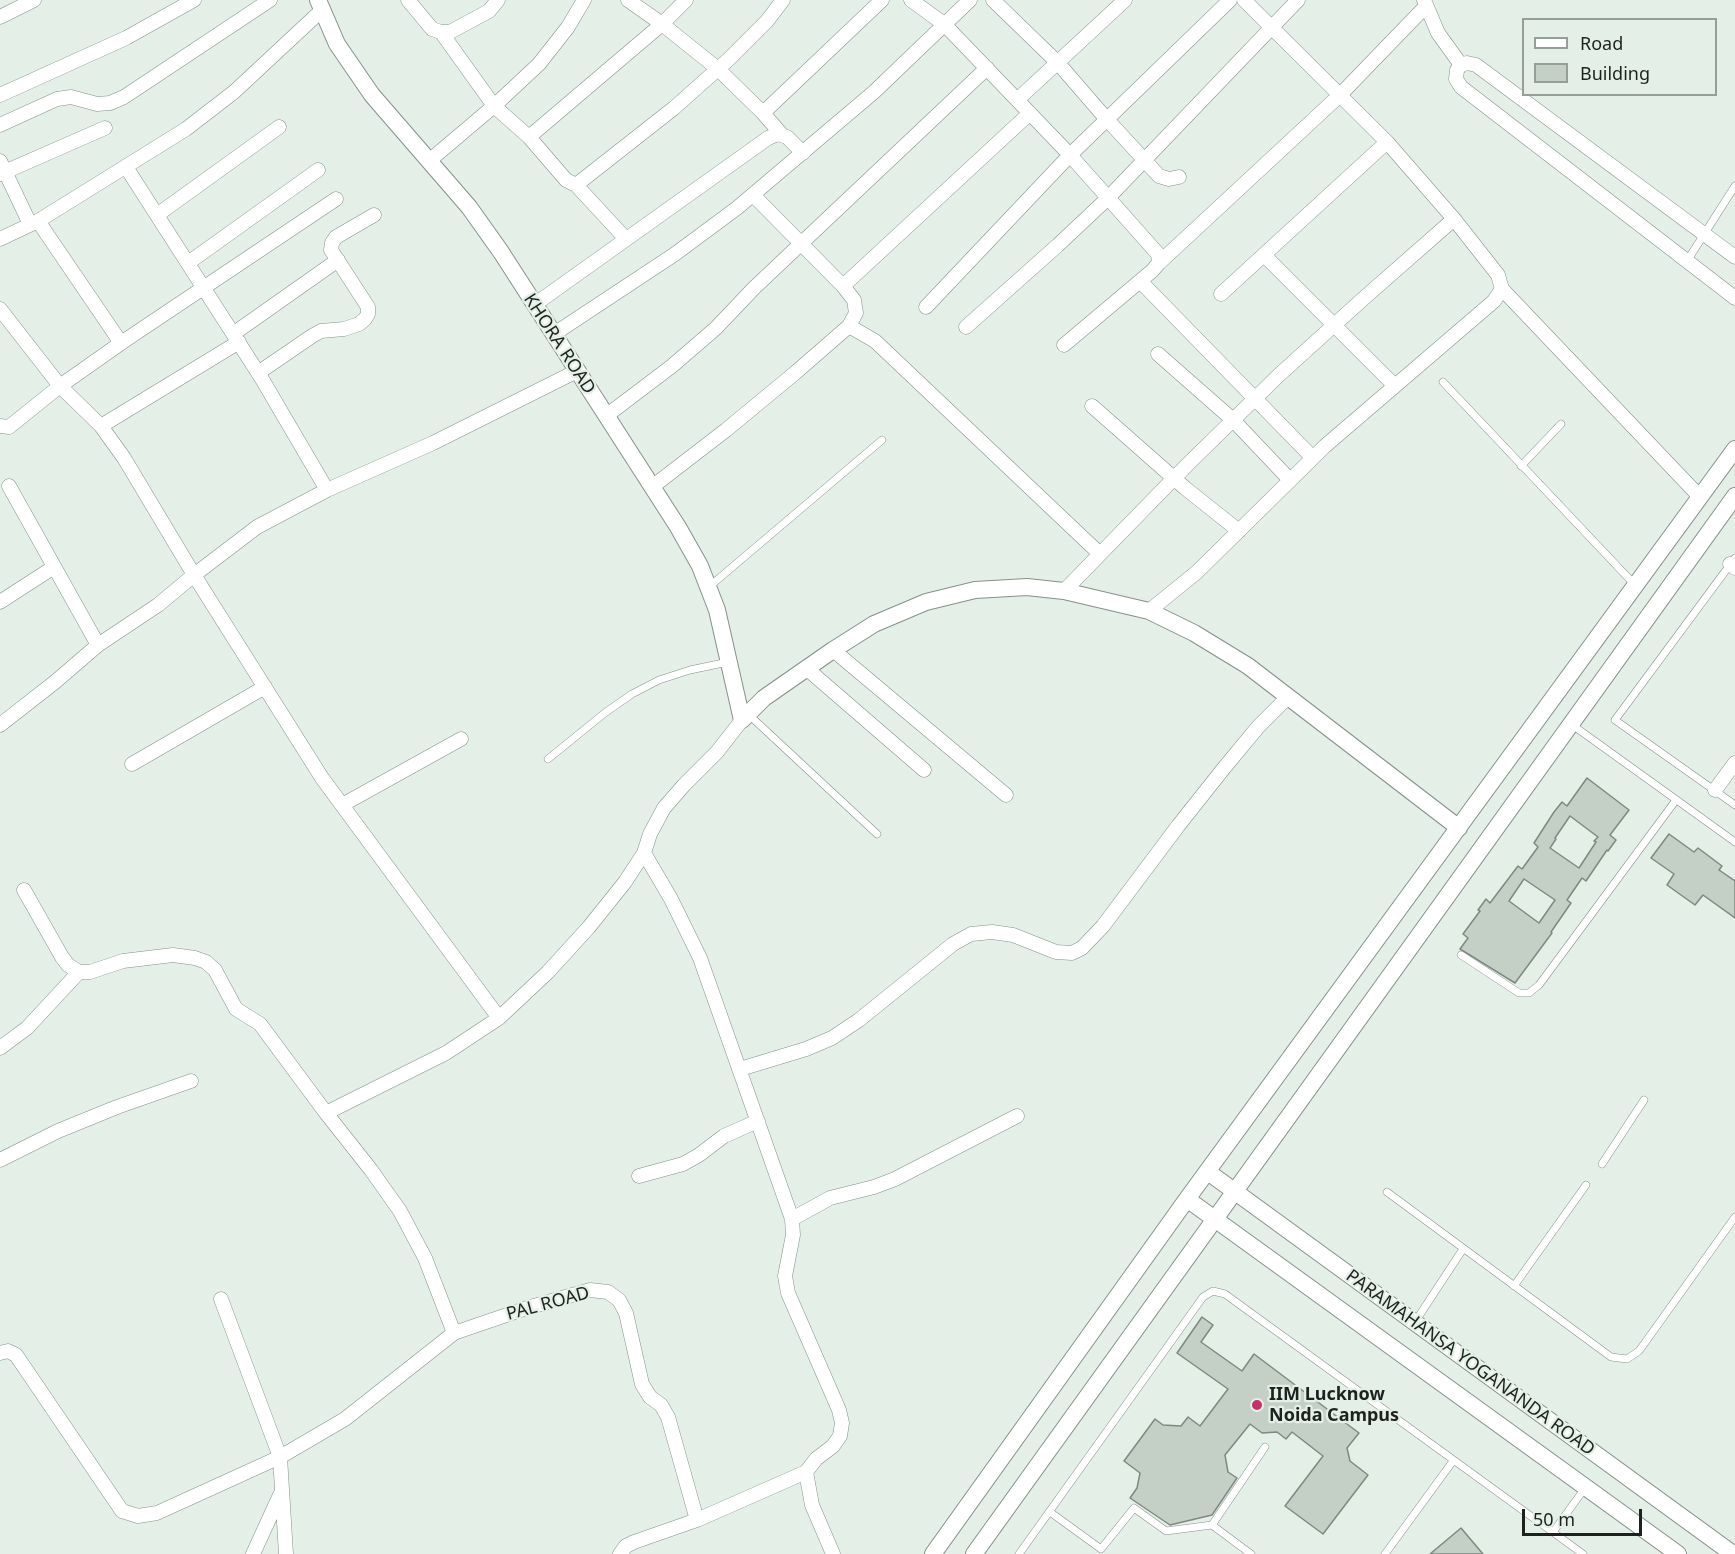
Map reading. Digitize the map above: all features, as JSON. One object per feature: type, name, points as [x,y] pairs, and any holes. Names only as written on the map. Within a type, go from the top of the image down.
[{"type":"street","points":[[0,17],[34,0]]},
{"type":"street","points":[[0,95],[126,38],[194,0]]},
{"type":"street","points":[[0,126],[57,99],[71,97],[98,104],[110,103],[124,97],[270,0]]},
{"type":"street","points":[[408,0],[432,29],[441,32],[450,32],[489,11],[498,0]]},
{"type":"street","points":[[429,161],[539,64],[568,27],[584,0]]},
{"type":"street","points":[[628,0],[718,69],[782,135]]},
{"type":"street","points":[[529,137],[662,24],[686,0]]},
{"type":"street","points":[[576,184],[674,108],[718,69],[767,21],[783,0]]},
{"type":"street","points":[[763,113],[882,0]]},
{"type":"street","points":[[911,0],[944,24],[1070,155],[1158,254],[1159,263]]},
{"type":"street","points":[[554,334],[675,254],[753,195],[874,92],[970,0]]},
{"type":"street","points":[[993,0],[1058,63],[1159,176],[1169,179],[1179,177]]},
{"type":"street","points":[[1017,100],[1125,0]]},
{"type":"street","points":[[927,307],[1070,155],[1230,0]]},
{"type":"street","points":[[1244,0],[1388,142],[1498,275],[1502,288],[1700,497]]},
{"type":"street","points":[[966,327],[1108,198],[1298,0]]},
{"type":"street","points":[[1064,345],[1140,281],[1340,95],[1425,3],[1438,33],[1461,65]]},
{"type":"street","points":[[0,239],[34,222],[186,129],[234,92],[320,5]]},
{"type":"street","name":"KHORA ROAD","points":[[320,5],[337,44],[372,95],[469,207],[501,252],[694,556],[717,610],[728,662],[745,717]]},
{"type":"street","points":[[441,32],[494,106],[529,137],[566,180],[576,184],[626,239]]},
{"type":"street","points":[[1735,257],[1476,65],[1467,63],[1461,65],[1457,70],[1456,79],[1461,87],[1735,298]]},
{"type":"street","points":[[606,416],[672,366],[716,328],[754,288],[987,68]]},
{"type":"street","points":[[843,286],[1030,113]]},
{"type":"street","points":[[157,215],[279,127]]},
{"type":"street","points":[[105,128],[2,169],[34,222],[121,343]]},
{"type":"street","points":[[534,305],[768,138],[778,134],[787,137],[803,153]]},
{"type":"street","points":[[1221,294],[1388,142]]},
{"type":"street","points":[[126,167],[258,373],[327,490]]},
{"type":"street","points":[[188,263],[318,170]]},
{"type":"street","points":[[652,487],[743,416],[849,326],[856,312],[854,300],[843,286],[753,195]]},
{"type":"street","points":[[0,426],[9,427],[60,386],[121,343],[336,199]]},
{"type":"street","points":[[258,373],[321,331],[344,329],[359,324],[365,319],[368,307],[332,250],[332,243],[336,237],[374,215]]},
{"type":"street","points":[[1064,591],[1256,398],[1334,325],[1454,219]]},
{"type":"street","points":[[1264,255],[1395,386]]},
{"type":"street","points":[[100,426],[236,338],[338,260]]},
{"type":"street","points":[[1140,281],[1313,458]]},
{"type":"street","points":[[1149,611],[1197,572],[1313,458],[1494,301],[1502,288]]},
{"type":"street","points":[[0,309],[60,386],[100,426],[124,458],[194,575],[322,778],[499,1018]]},
{"type":"street","points":[[849,326],[875,341],[1100,554]]},
{"type":"street","points":[[1158,354],[1233,420],[1290,480]]},
{"type":"street","points":[[0,724],[98,645],[158,605],[257,527],[327,490],[433,443],[577,371]]},
{"type":"street","points":[[1092,406],[1239,531]]},
{"type":"street","points":[[933,1554],[1187,1198],[1735,449]]},
{"type":"street","points":[[9,486],[98,645]]},
{"type":"street","points":[[974,1554],[1735,496]]},
{"type":"street","points":[[0,602],[54,567]]},
{"type":"street","points":[[326,1113],[446,1053],[499,1018],[548,972],[589,927],[625,882],[644,853],[650,834],[664,808],[764,698],[874,624],[927,602],[975,590],[1027,587],[1064,591],[1149,611],[1194,633],[1248,666],[1459,828]]},
{"type":"street","points":[[833,650],[1006,795]]},
{"type":"street","points":[[806,668],[924,770]]},
{"type":"street","points":[[132,764],[264,687]]},
{"type":"street","points":[[740,1069],[806,1049],[832,1038],[859,1020],[953,944],[971,934],[992,932],[1013,935],[1056,952],[1072,953],[1082,948],[1103,926],[1224,768],[1258,727],[1288,697]]},
{"type":"street","points":[[342,806],[461,739]]},
{"type":"street","points":[[1714,790],[1735,763]]},
{"type":"street","points":[[620,1554],[626,1546],[634,1542],[697,1520],[806,1472],[816,1459],[833,1446],[840,1436],[842,1423],[839,1410],[788,1293],[785,1276],[793,1235],[792,1219],[740,1069],[700,958],[671,899],[644,853]]},
{"type":"street","points":[[24,890],[62,957],[68,965],[79,972],[90,972],[123,961],[173,955],[195,958],[206,962],[215,970],[236,1009],[260,1024],[400,1211],[424,1258],[454,1333]]},
{"type":"street","points":[[0,1048],[27,1028],[79,972]]},
{"type":"street","points":[[0,1160],[78,1123],[191,1081]]},
{"type":"street","points":[[792,1219],[830,1198],[895,1179],[1017,1116]]},
{"type":"street","points":[[639,1176],[683,1164],[724,1136],[758,1121]]},
{"type":"street","name":"PARAMAHANSA YOGANANDA ROAD","points":[[1208,1172],[1733,1554]]},
{"type":"street","name":"PARAMAHANSA YOGANANDA ROAD","points":[[1187,1198],[1678,1554]]},
{"type":"street","name":"PAL ROAD","points":[[0,1353],[8,1351],[16,1355],[122,1510],[138,1516],[157,1513],[280,1457],[345,1419],[454,1333],[527,1308],[590,1290],[608,1293],[619,1300],[626,1313],[642,1384],[650,1397],[661,1405],[668,1417],[697,1520]]},
{"type":"street","points":[[221,1299],[280,1457],[286,1554]]},
{"type":"street","points":[[806,1472],[812,1505],[833,1554]]},
{"type":"street","points":[[254,1554],[282,1491]]},
{"type":"lane","points":[[1687,261],[1735,186]]},
{"type":"lane","points":[[1443,382],[1635,586]]},
{"type":"lane","points":[[1521,466],[1561,424]]},
{"type":"lane","points":[[708,587],[882,440]]},
{"type":"lane","points":[[1733,563],[1615,720],[1735,805]]},
{"type":"lane","points":[[548,759],[632,694],[659,680],[690,670],[728,662]]},
{"type":"lane","points":[[745,717],[877,834]]},
{"type":"lane","points":[[1571,724],[1735,842]]},
{"type":"lane","points":[[1461,956],[1519,993],[1529,993],[1539,985],[1676,800]]},
{"type":"lane","points":[[1602,1164],[1644,1100]]},
{"type":"lane","points":[[1514,1286],[1586,1185]]},
{"type":"lane","points":[[1387,1192],[1611,1357],[1627,1359],[1639,1351],[1735,1217]]},
{"type":"lane","points":[[1415,1322],[1463,1249]]},
{"type":"lane","points":[[1019,1554],[1203,1297],[1213,1291],[1225,1294],[1583,1554]]},
{"type":"lane","points":[[1212,1525],[1265,1447]]},
{"type":"lane","points":[[1385,1554],[1453,1461]]},
{"type":"lane","points":[[1553,1532],[1586,1487]]},
{"type":"lane","points":[[1050,1512],[1101,1549],[1134,1508],[1166,1531],[1212,1525],[1251,1554]]},
{"type":"building","points":[[1587,778],[1629,810],[1610,835],[1616,840],[1586,881],[1582,878],[1567,900],[1571,903],[1552,933],[1515,983],[1460,949],[1468,938],[1463,934],[1486,899],[1490,903],[1518,866],[1522,869],[1538,847],[1534,843],[1562,802],[1567,806]],"holes":[[[1570,816],[1598,837],[1579,868],[1550,848]],[[1524,879],[1555,900],[1539,923],[1509,901]]]},
{"type":"building","points":[[1669,834],[1694,852],[1698,848],[1722,866],[1719,870],[1735,881],[1735,918],[1703,895],[1695,905],[1667,885],[1674,874],[1651,858]]},
{"type":"building","points":[[1202,1317],[1213,1325],[1201,1342],[1242,1371],[1254,1354],[1359,1433],[1347,1448],[1350,1461],[1368,1475],[1323,1534],[1285,1506],[1323,1456],[1292,1432],[1286,1439],[1277,1432],[1262,1433],[1250,1424],[1225,1455],[1228,1472],[1237,1478],[1212,1515],[1170,1525],[1130,1498],[1137,1488],[1140,1473],[1124,1461],[1155,1419],[1163,1425],[1181,1426],[1188,1417],[1200,1426],[1228,1389],[1177,1353]]},
{"type":"building","points":[[1461,1528],[1483,1554],[1430,1554]]},
{"type":"place","name":"IIM Lucknow Noida Campus","points":[[1257,1405]]}]
